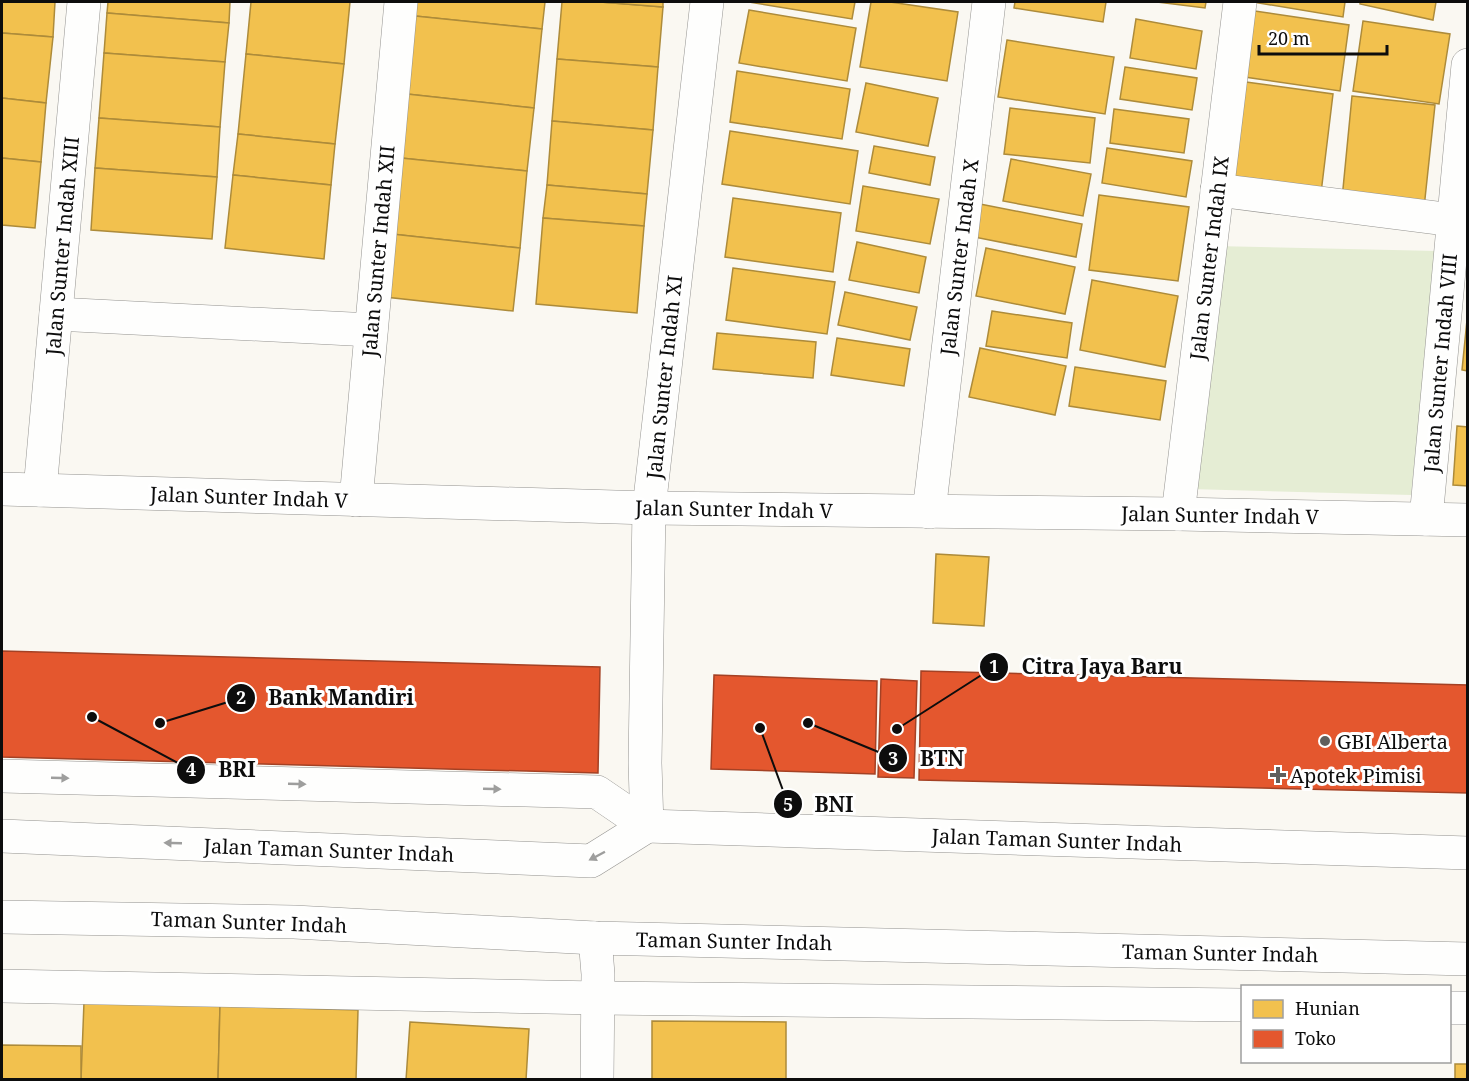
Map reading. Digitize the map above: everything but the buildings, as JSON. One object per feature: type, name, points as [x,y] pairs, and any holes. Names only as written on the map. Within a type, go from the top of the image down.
[{"type":"street","name":"Jalan Sunter Indah XIII","points":[[40,490],[84,2]]},
{"type":"street","name":"Jalan Sunter Indah XII","points":[[356,500],[401,2]]},
{"type":"street","name":"Jalan Sunter Indah XI","points":[[647,826],[645,763],[649,508],[707,2]]},
{"type":"street","name":"Jalan Sunter Indah X","points":[[929,512],[989,2]]},
{"type":"street","name":"Jalan Sunter Indah IX","points":[[1178,514],[1240,2]]},
{"type":"street","name":"Jalan Sunter Indah VIII","points":[[1426,519],[1467,65]]},
{"type":"street","points":[[1217,190],[1453,220]]},
{"type":"street","points":[[56,314],[371,330]]},
{"type":"street","name":"Jalan Sunter Indah V","points":[[2,489],[649,508],[1467,520]]},
{"type":"street","points":[[2,777],[597,792],[647,826]]},
{"type":"street","name":"Jalan Taman Sunter Indah","points":[[2,836],[591,861],[647,826],[1467,853]]},
{"type":"street","name":"Taman Sunter Indah","points":[[2,917],[294,922],[595,938],[1467,959]]},
{"type":"street","points":[[595,938],[598,998],[597,1080]]},
{"type":"street","points":[[2,986],[598,998],[1241,1005]]},
{"type":"street","points":[[1451,1008],[1467,1008]]},
{"type":"green space","points":[[1214,246],[1437,251],[1411,495],[1189,489]]},
{"type":"place","name":"BRI","points":[[92,717]]},
{"type":"place","name":"Bank Mandiri","points":[[160,723]]},
{"type":"place","name":"BTN","points":[[808,723]]},
{"type":"place","name":"BNI","points":[[760,728]]},
{"type":"place","name":"Citra Jaya Baru","points":[[897,729]]},
{"type":"place","name":"GBI Alberta","points":[[1325,741]]},
{"type":"place","name":"Apotek Pimisi","points":[[1278,775]]}]
